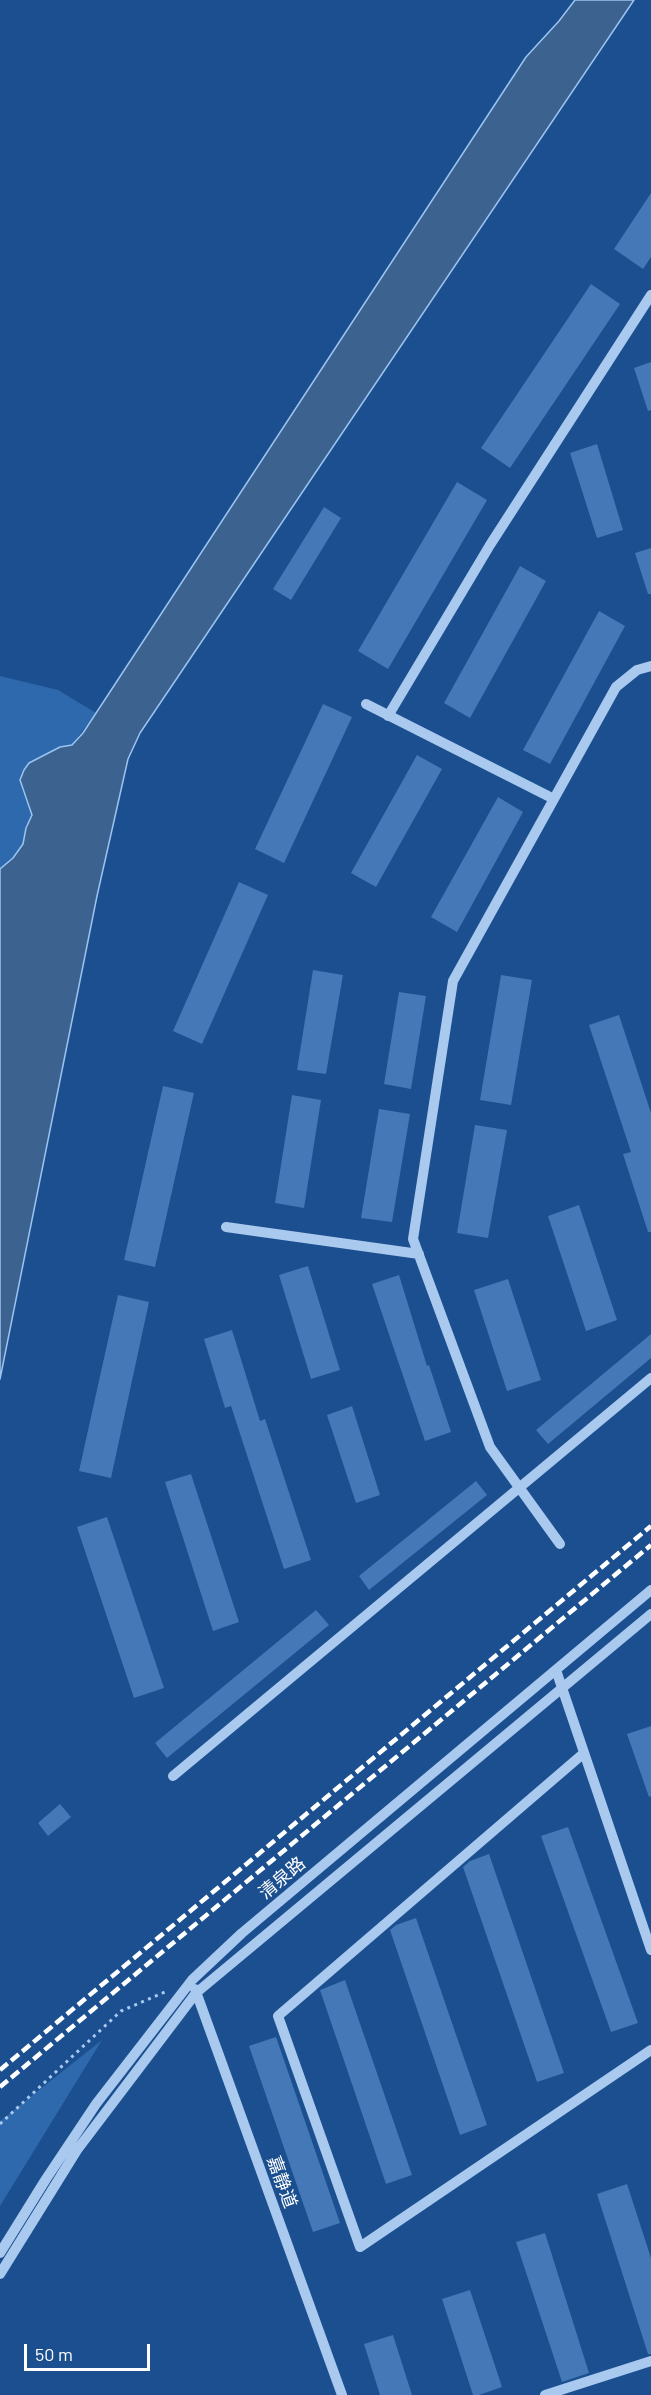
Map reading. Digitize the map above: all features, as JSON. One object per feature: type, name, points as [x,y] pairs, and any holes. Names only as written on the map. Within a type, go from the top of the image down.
[{"type":"street","points":[[388,716],[490,545],[651,295]]},
{"type":"street","points":[[560,1544],[490,1447],[414,1239],[453,981],[616,687],[637,670],[651,666]]},
{"type":"street","points":[[366,704],[554,799]]},
{"type":"street","points":[[226,1227],[419,1254]]},
{"type":"street","points":[[173,1776],[651,1378]]},
{"type":"street","name":"清泉路","points":[[0,2253],[96,2104],[192,1980],[242,1933],[651,1590]]},
{"type":"street","name":"清泉路","points":[[0,2274],[77,2150],[196,1993],[651,1614]]},
{"type":"street","points":[[556,1670],[651,1950]]},
{"type":"street","points":[[584,1753],[278,2016],[360,2247],[651,2050]]},
{"type":"street","name":"嘉静道","points":[[192,1980],[342,2395]]},
{"type":"street","points":[[545,2395],[651,2361]]},
{"type":"path","points":[[0,2124],[121,2011],[192,1980]]},
{"type":"shaded area","points":[[575,0],[634,0],[140,733],[128,759],[97,896],[0,1379],[0,869],[13,858],[23,844],[26,828],[32,815],[20,780],[24,770],[29,763],[60,747],[72,745],[83,733],[526,57]]},
{"type":"shaded area","points":[[0,676],[58,690],[96,713],[72,745],[60,747],[29,763],[24,770],[22,789],[32,815],[26,828],[23,844],[13,858],[0,869]]},
{"type":"shaded area","points":[[102,2040],[0,2206],[0,2121]]},
{"type":"building","points":[[651,193],[651,257],[643,269],[614,249]]},
{"type":"building","points":[[591,284],[620,304],[510,468],[481,448]]},
{"type":"building","points":[[651,362],[651,410],[648,411],[634,368]]},
{"type":"building","points":[[597,444],[623,530],[597,538],[570,453]]},
{"type":"building","points":[[457,482],[487,500],[388,669],[358,651]]},
{"type":"building","points":[[324,507],[341,518],[291,600],[273,589]]},
{"type":"building","points":[[651,548],[651,594],[648,594],[635,553]]},
{"type":"building","points":[[520,566],[546,581],[470,718],[444,703]]},
{"type":"building","points":[[599,611],[625,626],[550,764],[523,750]]},
{"type":"building","points":[[323,704],[352,717],[284,863],[255,849]]},
{"type":"building","points":[[417,755],[442,769],[376,887],[351,873]]},
{"type":"building","points":[[498,797],[523,812],[457,932],[431,917]]},
{"type":"building","points":[[239,882],[268,895],[202,1044],[173,1031]]},
{"type":"building","points":[[313,970],[343,975],[326,1074],[297,1070]]},
{"type":"building","points":[[501,975],[532,980],[511,1105],[480,1100]]},
{"type":"building","points":[[399,992],[426,996],[411,1089],[384,1084]]},
{"type":"building","points":[[619,1015],[651,1113],[651,1232],[648,1232],[623,1154],[631,1152],[589,1025]]},
{"type":"building","points":[[163,1086],[194,1093],[155,1267],[124,1260]]},
{"type":"building","points":[[292,1095],[321,1100],[304,1208],[275,1203]]},
{"type":"building","points":[[379,1109],[410,1114],[392,1222],[361,1218]]},
{"type":"building","points":[[475,1125],[507,1130],[488,1238],[457,1233]]},
{"type":"building","points":[[579,1205],[617,1320],[586,1331],[548,1216]]},
{"type":"building","points":[[308,1266],[340,1370],[311,1379],[279,1275]]},
{"type":"building","points":[[399,1275],[427,1366],[429,1365],[451,1432],[425,1441],[372,1284]]},
{"type":"building","points":[[508,1279],[541,1380],[507,1391],[474,1290]]},
{"type":"building","points":[[118,1295],[149,1302],[111,1478],[79,1471]]},
{"type":"building","points":[[232,1330],[260,1421],[265,1419],[311,1560],[284,1569],[231,1406],[225,1408],[204,1339]]},
{"type":"building","points":[[651,1334],[651,1358],[548,1444],[536,1430]]},
{"type":"building","points":[[352,1406],[380,1495],[356,1503],[327,1415]]},
{"type":"building","points":[[191,1474],[239,1622],[213,1631],[165,1482]]},
{"type":"building","points":[[476,1481],[487,1495],[369,1590],[359,1576]]},
{"type":"building","points":[[107,1517],[164,1688],[134,1698],[77,1527]]},
{"type":"building","points":[[316,1610],[329,1625],[167,1758],[155,1743]]},
{"type":"building","points":[[651,1726],[651,1796],[649,1797],[627,1734]]},
{"type":"building","points":[[60,1804],[71,1817],[48,1836],[38,1823]]},
{"type":"building","points":[[568,1827],[638,2023],[611,2032],[541,1836]]},
{"type":"building","points":[[489,1854],[564,2073],[537,2082],[463,1867],[470,1861]]},
{"type":"building","points":[[416,1918],[487,2125],[460,2135],[390,1930],[396,1925]]},
{"type":"building","points":[[345,1980],[412,2175],[386,2184],[320,1990]]},
{"type":"building","points":[[276,2037],[340,2223],[313,2232],[249,2046]]},
{"type":"building","points":[[627,2184],[651,2258],[651,2354],[648,2354],[597,2194]]},
{"type":"building","points":[[545,2233],[589,2373],[562,2382],[516,2242]]},
{"type":"building","points":[[470,2290],[502,2387],[479,2395],[473,2395],[442,2299]]},
{"type":"building","points":[[393,2335],[412,2395],[380,2395],[364,2344]]},
{"type":"railway","points":[[0,2070],[651,1526]]},
{"type":"railway","points":[[0,2087],[651,1545]]}]
